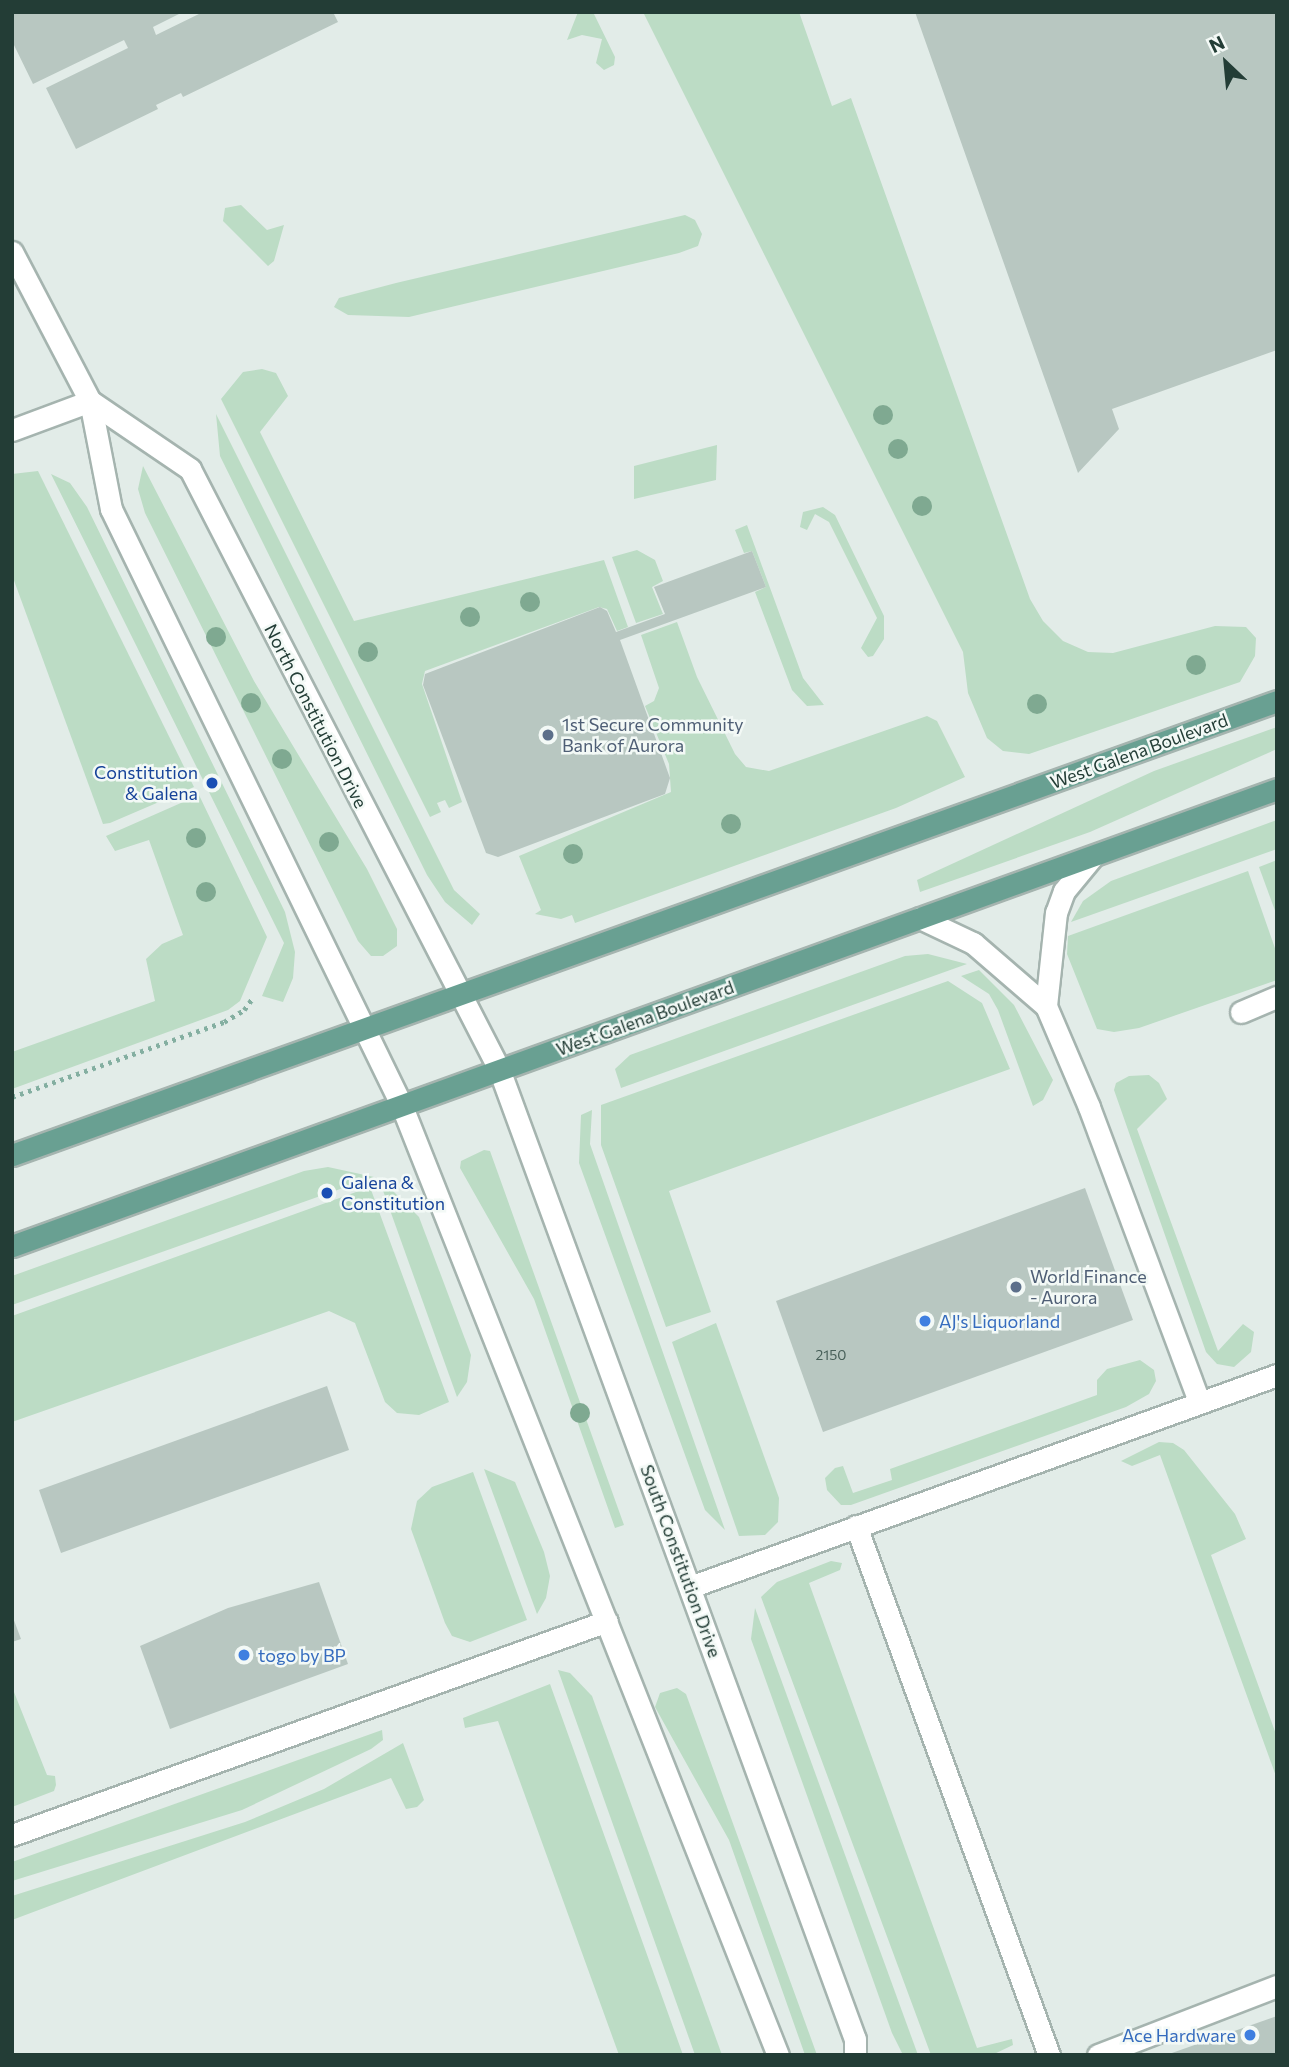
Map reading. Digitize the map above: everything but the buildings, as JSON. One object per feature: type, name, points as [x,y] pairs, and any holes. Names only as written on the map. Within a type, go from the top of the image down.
[{"type":"main road","name":"West Galena Boulevard","points":[[12,1155],[1277,701]]},
{"type":"main road","name":"West Galena Boulevard","points":[[12,1246],[1277,789]]},
{"type":"street","name":"North Constitution Drive","points":[[12,252],[90,401],[111,509],[401,1104]]},
{"type":"street","name":"North Constitution Drive","points":[[90,401],[190,470],[499,1069]]},
{"type":"street","points":[[12,430],[90,401]]},
{"type":"street","points":[[1046,1006],[1056,913],[1064,891],[1093,856]]},
{"type":"street","points":[[920,918],[973,943],[1046,1006],[1090,1107],[1199,1401]]},
{"type":"street","points":[[1241,1012],[1277,997]]},
{"type":"street","name":"South Constitution Drive","points":[[499,1069],[855,2039],[855,2055]]},
{"type":"street","points":[[401,1104],[778,2055]]},
{"type":"street","points":[[690,1587],[1277,1375]]},
{"type":"street","points":[[856,1526],[1049,2055]]},
{"type":"street","points":[[12,1835],[607,1621]]},
{"type":"street","points":[[1098,2055],[1277,1986]]},
{"type":"path","points":[[12,1097],[223,1022],[244,1010],[252,999]]},
{"type":"green space","points":[[578,12],[593,12],[615,57],[614,65],[604,70],[596,63],[602,39],[582,35],[567,40]]},
{"type":"green space","points":[[643,12],[799,12],[832,106],[851,98],[1030,599],[1043,621],[1063,641],[1088,652],[1113,653],[1215,626],[1246,627],[1256,638],[1255,656],[1240,682],[1029,754],[1003,751],[987,738],[968,693],[963,652]]},
{"type":"green space","points":[[241,205],[267,230],[284,225],[274,261],[268,266],[223,221],[225,208]]},
{"type":"green space","points":[[685,215],[695,220],[702,234],[698,246],[679,253],[409,317],[348,315],[334,307],[339,298],[396,283]]},
{"type":"green space","points":[[262,369],[276,373],[288,396],[260,432],[354,621],[604,560],[628,627],[617,631],[607,609],[599,607],[425,671],[422,684],[462,802],[449,808],[445,800],[437,803],[441,812],[430,817],[221,399],[243,372]]},
{"type":"green space","points":[[216,414],[454,890],[480,914],[472,925],[445,902],[427,875],[220,456]]},
{"type":"green space","points":[[717,445],[716,480],[634,499],[634,466]]},
{"type":"green space","points":[[143,466],[254,681],[367,869],[397,929],[397,946],[383,956],[371,956],[358,941],[145,513],[138,489]]},
{"type":"green space","points":[[38,471],[194,787],[110,823],[103,824],[12,575],[12,474]]},
{"type":"green space","points":[[51,474],[70,483],[87,507],[285,912],[295,952],[293,978],[283,1002],[262,996],[284,943]]},
{"type":"green space","points":[[823,507],[835,515],[884,616],[884,639],[873,656],[868,657],[861,648],[877,618],[829,522],[815,514],[807,530],[800,527],[803,512]]},
{"type":"green space","points":[[747,525],[803,678],[824,705],[807,706],[792,690],[755,592],[766,587],[752,551],[744,553],[735,530]]},
{"type":"green space","points":[[637,550],[655,560],[663,581],[652,587],[663,614],[636,623],[612,557]]},
{"type":"green space","points":[[677,622],[697,677],[735,754],[746,767],[769,771],[927,716],[937,721],[965,777],[896,808],[575,923],[572,915],[561,919],[535,914],[541,910],[519,856],[671,792],[669,764],[645,706],[654,701],[659,688],[641,635]]},
{"type":"green space","points":[[1277,727],[1277,749],[1090,832],[920,892],[917,880],[1154,771]]},
{"type":"green space","points":[[199,795],[267,937],[240,1001],[228,1010],[12,1089],[12,1052],[155,1001],[146,959],[162,944],[183,935],[149,840],[115,851],[106,836]]},
{"type":"green space","points":[[1277,820],[1277,849],[1071,922],[1083,901],[1111,881]]},
{"type":"green space","points":[[1277,860],[1277,916],[1259,867]]},
{"type":"green space","points":[[1248,871],[1277,954],[1277,980],[1139,1028],[1114,1032],[1097,1029],[1067,954],[1068,936]]},
{"type":"green space","points":[[928,954],[967,964],[621,1088],[615,1069],[630,1055],[905,956]]},
{"type":"green space","points":[[979,970],[1014,1005],[1053,1080],[1043,1100],[1033,1106],[998,1010],[989,994],[961,976]]},
{"type":"green space","points":[[948,981],[982,1003],[1010,1069],[669,1191],[711,1312],[666,1327],[601,1145],[601,1105]]},
{"type":"green space","points":[[1149,1075],[1159,1083],[1167,1099],[1137,1129],[1218,1351],[1243,1324],[1254,1332],[1251,1352],[1234,1367],[1217,1364],[1206,1352],[1114,1090],[1116,1083],[1129,1076]]},
{"type":"green space","points":[[592,1110],[590,1144],[725,1530],[705,1510],[579,1163],[581,1115]]},
{"type":"green space","points":[[484,1150],[490,1151],[624,1525],[615,1528],[534,1299],[460,1168],[461,1161]]},
{"type":"green space","points":[[328,1167],[374,1177],[12,1305],[12,1276],[304,1171]]},
{"type":"green space","points":[[385,1183],[419,1217],[471,1355],[467,1382],[457,1397],[381,1185]]},
{"type":"green space","points":[[370,1187],[449,1402],[419,1415],[397,1413],[385,1402],[355,1323],[329,1311],[12,1422],[12,1316]]},
{"type":"green space","points":[[716,1323],[779,1498],[778,1522],[765,1535],[739,1536],[672,1342]]},
{"type":"green space","points":[[1140,1360],[1154,1370],[1156,1381],[1149,1394],[1126,1407],[851,1505],[841,1505],[827,1490],[825,1478],[835,1468],[843,1466],[853,1493],[892,1480],[890,1469],[1097,1395],[1097,1380],[1107,1369]]},
{"type":"green space","points":[[1159,1442],[1173,1443],[1184,1450],[1235,1514],[1246,1539],[1211,1555],[1277,1737],[1277,1779],[1160,1455],[1132,1466],[1121,1461]]},
{"type":"green space","points":[[484,1469],[515,1482],[544,1552],[550,1576],[546,1598],[537,1614]]},
{"type":"green space","points":[[473,1472],[527,1620],[470,1642],[452,1636],[445,1623],[411,1529],[417,1501],[432,1487]]},
{"type":"green space","points":[[831,1561],[842,1563],[840,1570],[809,1583],[977,2048],[1012,2039],[1013,2045],[992,2055],[931,2055],[761,1597],[777,1582]]},
{"type":"green space","points":[[755,1608],[918,2055],[903,2055],[892,2033],[751,1639]]},
{"type":"green space","points":[[558,1670],[570,1673],[592,1696],[722,2055],[695,2055]]},
{"type":"green space","points":[[550,1684],[683,2055],[619,2055],[498,1721],[465,1728],[463,1718]]},
{"type":"green space","points":[[12,1687],[47,1775],[55,1776],[56,1785],[54,1791],[12,1807]]},
{"type":"green space","points":[[677,1688],[686,1694],[817,2055],[805,2055],[729,1840],[655,1707],[660,1693]]},
{"type":"green space","points":[[382,1730],[383,1740],[371,1749],[242,1810],[12,1881],[12,1862]]},
{"type":"green space","points":[[403,1743],[424,1800],[417,1807],[406,1809],[391,1778],[12,1920],[12,1896],[245,1822],[324,1789]]},
{"type":"place","name":"1st Secure Community Bank of Aurora","points":[[548,735]]},
{"type":"place","name":"Constitution & Galena","points":[[212,783]]},
{"type":"place","name":"Galena & Constitution","points":[[327,1193]]},
{"type":"place","name":"World Finance - Aurora","points":[[1016,1287]]},
{"type":"place","name":"AJ's Liquorland","points":[[925,1321]]},
{"type":"place","name":"togo by BP","points":[[244,1655]]},
{"type":"place","name":"Ace Hardware","points":[[1250,2035]]}]
